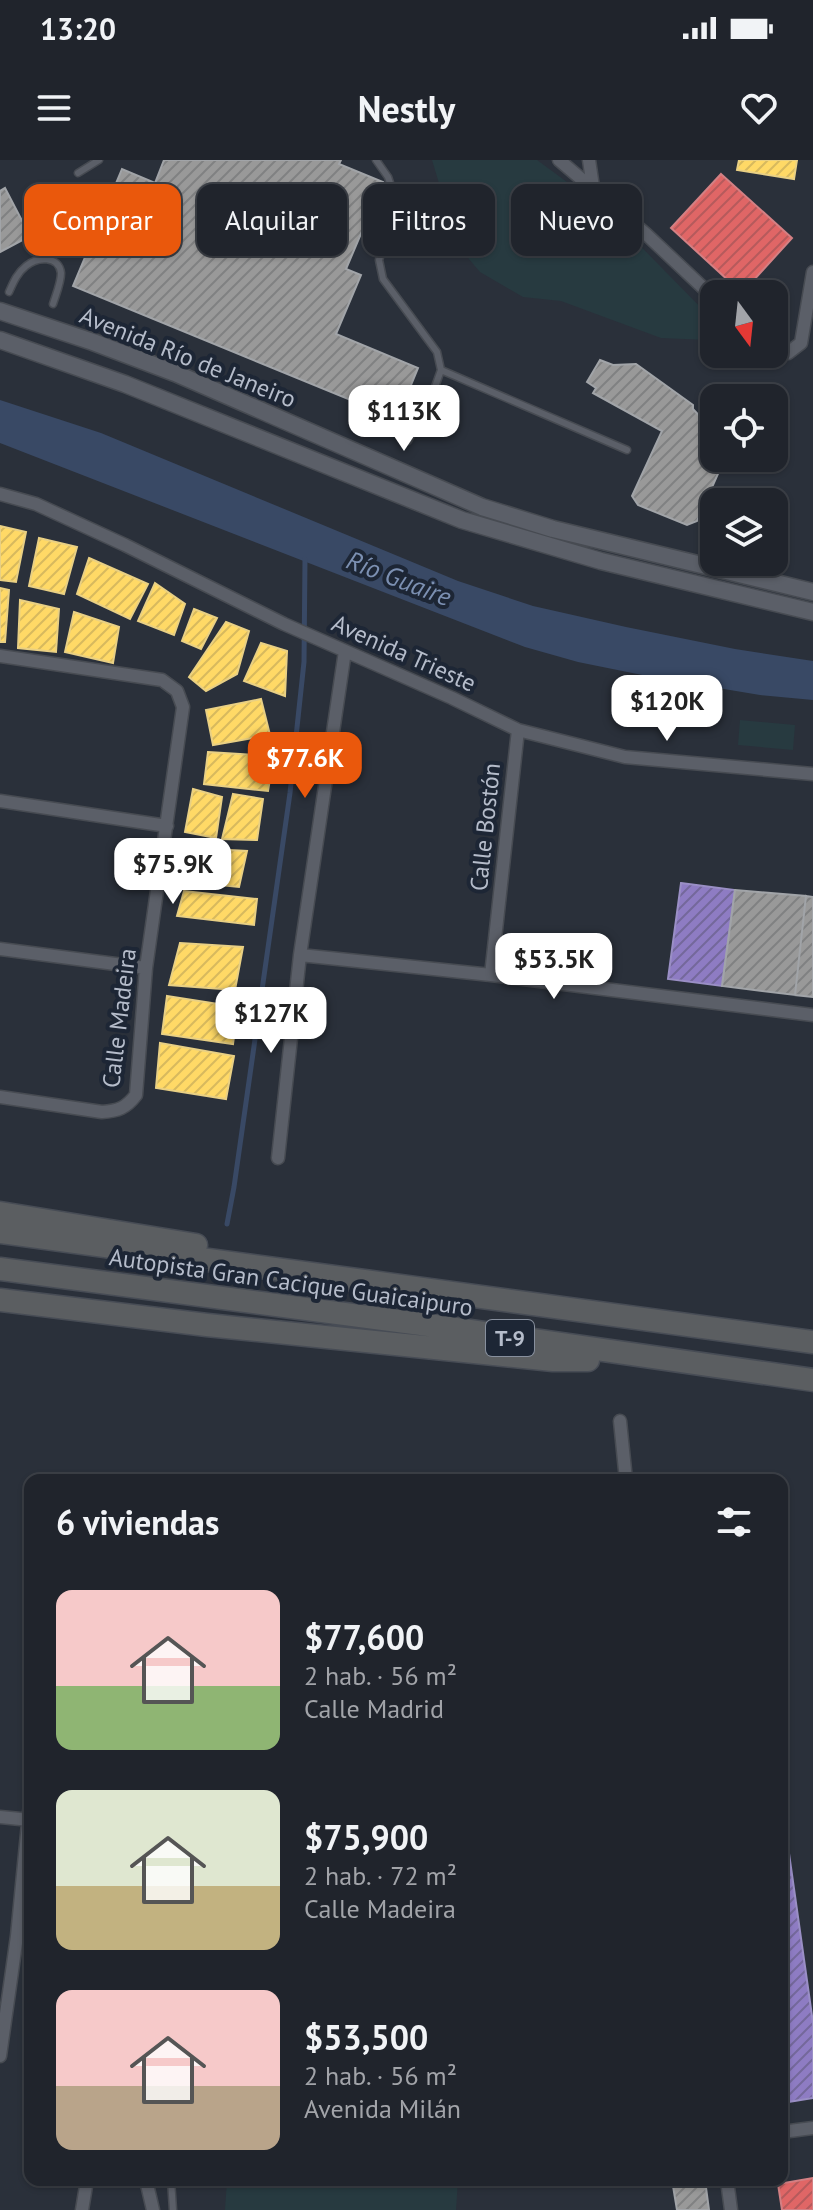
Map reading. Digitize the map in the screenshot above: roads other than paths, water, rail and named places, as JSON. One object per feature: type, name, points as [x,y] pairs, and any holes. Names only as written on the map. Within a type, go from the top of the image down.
[{"type":"highway","points":[[0,1213],[199,1246],[232,1265]]},
{"type":"highway","name":"Autopista Gran Cacique Guaicaipuro","points":[[0,1232],[232,1265],[515,1299],[813,1342]]},
{"type":"highway","name":"Autopista Gran Cacique Guaicaipuro","points":[[0,1269],[813,1380]]},
{"type":"highway","points":[[0,1300],[207,1325],[553,1360],[684,1361]]},
{"type":"street","points":[[559,160],[589,184]]},
{"type":"street","points":[[589,160],[593,184]]},
{"type":"street","points":[[642,232],[700,285]]},
{"type":"street","points":[[788,353],[797,349],[804,334],[813,272]]},
{"type":"street","name":"Avenida Río de Janeiro","points":[[0,311],[175,373],[482,507],[553,529],[813,592]]},
{"type":"street","name":"Avenida Río de Janeiro","points":[[0,340],[125,384],[462,520],[601,561],[813,612]]},
{"type":"street","name":"Avenida Trieste","points":[[0,494],[36,504],[284,624],[518,730],[625,757],[813,774]]},
{"type":"street","points":[[278,1158],[300,955],[345,651]]},
{"type":"street","name":"Calle Madeira","points":[[0,656],[162,680],[177,691],[183,707],[146,968],[136,1095],[128,1106],[102,1112],[0,1097]]},
{"type":"street","name":"Calle Bostón","points":[[491,975],[518,730]]},
{"type":"street","points":[[0,801],[167,826]]},
{"type":"street","points":[[0,949],[146,968]]},
{"type":"street","points":[[300,955],[813,1015]]},
{"type":"street","points":[[620,1421],[625,1474]]},
{"type":"street","points":[[0,1817],[24,1819]]},
{"type":"street","points":[[0,2056],[24,1868]]},
{"type":"street","points":[[788,2131],[813,2128]]},
{"type":"street","points":[[82,2210],[86,2186]]},
{"type":"street","points":[[147,2186],[153,2210]]},
{"type":"street","points":[[728,2186],[731,2210]]},
{"type":"lane","points":[[78,173],[99,160]]},
{"type":"lane","points":[[376,160],[392,189],[390,227],[379,260],[383,279],[437,352],[441,370],[431,398],[408,441]]},
{"type":"lane","points":[[9,292],[25,266],[36,260],[50,259],[61,270],[53,304]]},
{"type":"lane","points":[[441,370],[627,450]]},
{"type":"lane","points":[[171,2186],[173,2210]]},
{"type":"water","name":"Río Guaire","points":[[0,400],[101,433],[458,581],[533,606],[735,649],[813,661],[813,700],[760,695],[652,677],[578,662],[525,647],[0,443]]},
{"type":"waterway","points":[[227,1224],[290,793],[304,662],[305,559]]}]
